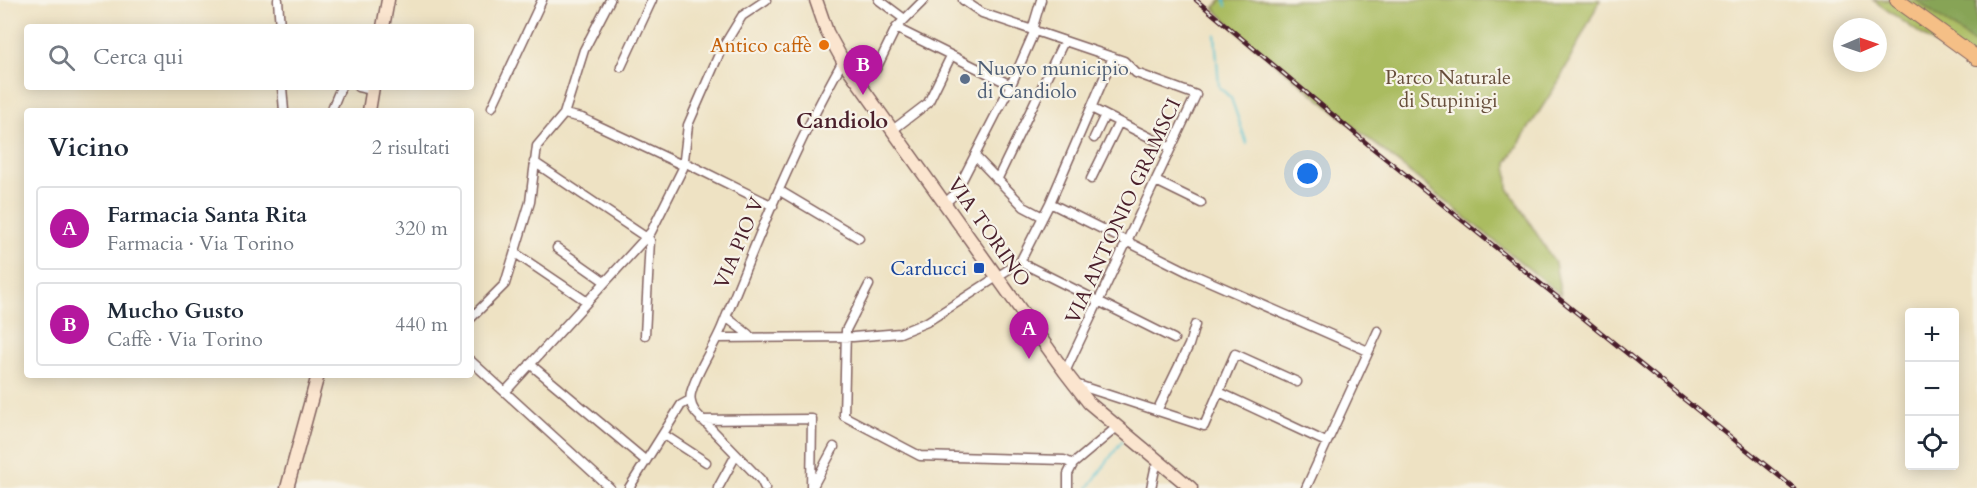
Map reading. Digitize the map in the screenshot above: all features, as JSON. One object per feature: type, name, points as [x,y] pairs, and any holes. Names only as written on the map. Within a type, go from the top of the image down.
[{"type":"main road","points":[[384,24],[388,0]]},
{"type":"main road","name":"VIA TORINO","points":[[816,0],[827,32],[843,61],[894,129],[1074,384],[1089,403],[1191,488]]},
{"type":"main road","points":[[1897,0],[1977,58]]},
{"type":"main road","points":[[370,108],[373,90]]},
{"type":"main road","points":[[287,488],[317,378]]},
{"type":"street","points":[[278,0],[280,24]]},
{"type":"street","points":[[492,107],[542,0]]},
{"type":"street","points":[[474,315],[505,284],[530,202],[537,146],[542,137],[564,114],[584,50],[610,0]]},
{"type":"street","points":[[621,67],[652,0]]},
{"type":"street","points":[[505,392],[604,281],[647,238],[674,191],[684,163],[688,125],[720,52],[742,16],[766,0]]},
{"type":"street","points":[[879,0],[903,18]]},
{"type":"street","points":[[858,81],[876,69],[896,28],[903,18],[924,0]]},
{"type":"street","points":[[718,338],[876,336],[908,331],[936,317],[1020,262],[1050,203],[1113,57],[982,13],[963,0]]},
{"type":"street","points":[[945,203],[955,194],[1011,85],[1034,30],[1041,0]]},
{"type":"street","points":[[896,28],[950,60],[1011,85]]},
{"type":"street","points":[[997,180],[1064,40]]},
{"type":"street","name":"VIA ANTONIO GRAMSCI","points":[[1065,372],[1196,95],[1136,73],[1124,61],[1113,57]]},
{"type":"street","points":[[894,129],[928,103],[950,60]]},
{"type":"street","name":"VIA PIO V","points":[[629,488],[681,405],[690,400],[773,206],[827,88],[843,61]]},
{"type":"street","points":[[282,90],[284,108]]},
{"type":"street","points":[[332,108],[339,90]]},
{"type":"street","points":[[1091,108],[1171,148]]},
{"type":"street","points":[[564,114],[582,118],[684,163],[773,206]]},
{"type":"street","points":[[1094,138],[1105,115]]},
{"type":"street","points":[[1091,179],[1119,122]]},
{"type":"street","points":[[975,156],[1024,207],[1043,217]]},
{"type":"street","points":[[534,162],[650,240],[645,334]]},
{"type":"street","points":[[1155,181],[1201,203]]},
{"type":"street","points":[[780,191],[859,238]]},
{"type":"street","points":[[1050,203],[1190,273],[1368,351]]},
{"type":"street","points":[[557,248],[604,281]]},
{"type":"street","points":[[515,254],[586,302]]},
{"type":"street","points":[[1020,262],[1174,339]]},
{"type":"street","points":[[869,285],[845,337],[844,416],[920,456],[1064,460],[1073,464]]},
{"type":"street","points":[[726,317],[736,328],[752,336]]},
{"type":"street","points":[[1157,411],[1189,345],[1195,324]]},
{"type":"street","points":[[1306,488],[1378,331]]},
{"type":"street","points":[[1074,384],[1204,426],[1235,354],[1297,382]]},
{"type":"street","points":[[474,364],[610,488]]},
{"type":"street","points":[[530,364],[646,460]]},
{"type":"street","points":[[1219,392],[1326,442]]},
{"type":"street","points":[[690,400],[692,407],[702,420],[761,480],[765,488]]},
{"type":"street","points":[[702,420],[812,419],[812,488]]},
{"type":"street","points":[[1068,488],[1068,474],[1073,464],[1117,427]]},
{"type":"street","points":[[663,434],[706,462]]},
{"type":"street","points":[[812,488],[834,447]]},
{"type":"street","points":[[718,488],[736,455]]},
{"type":"street","points":[[1150,488],[1155,469],[1161,463]]},
{"type":"green space","name":"Parco Naturale di Stupinigi","points":[[1222,0],[1600,0],[1559,81],[1507,162],[1508,188],[1555,263],[1561,295],[1242,36],[1214,8]]},
{"type":"green space","points":[[1873,0],[1977,0],[1977,74]]},
{"type":"green space","points":[[1916,0],[1977,0],[1977,45]]},
{"type":"waterway","points":[[1225,0],[1226,6]]},
{"type":"waterway","points":[[1215,34],[1219,87],[1231,98],[1247,144]]},
{"type":"waterway","points":[[1088,488],[1122,441]]},
{"type":"railway","points":[[1196,0],[1370,146],[1794,488]]},
{"type":"place","name":"Antico caffè","points":[[824,45]]},
{"type":"place","name":"Nuovo municipio di Candiolo","points":[[965,79]]},
{"type":"place","name":"Mucho Gusto","points":[[863,95]]},
{"type":"place","name":"Carducci","points":[[979,268]]},
{"type":"place","name":"Farmacia Santa Rita","points":[[1029,359]]},
{"type":"district","name":"Candiolo","points":[[842,121]]}]
